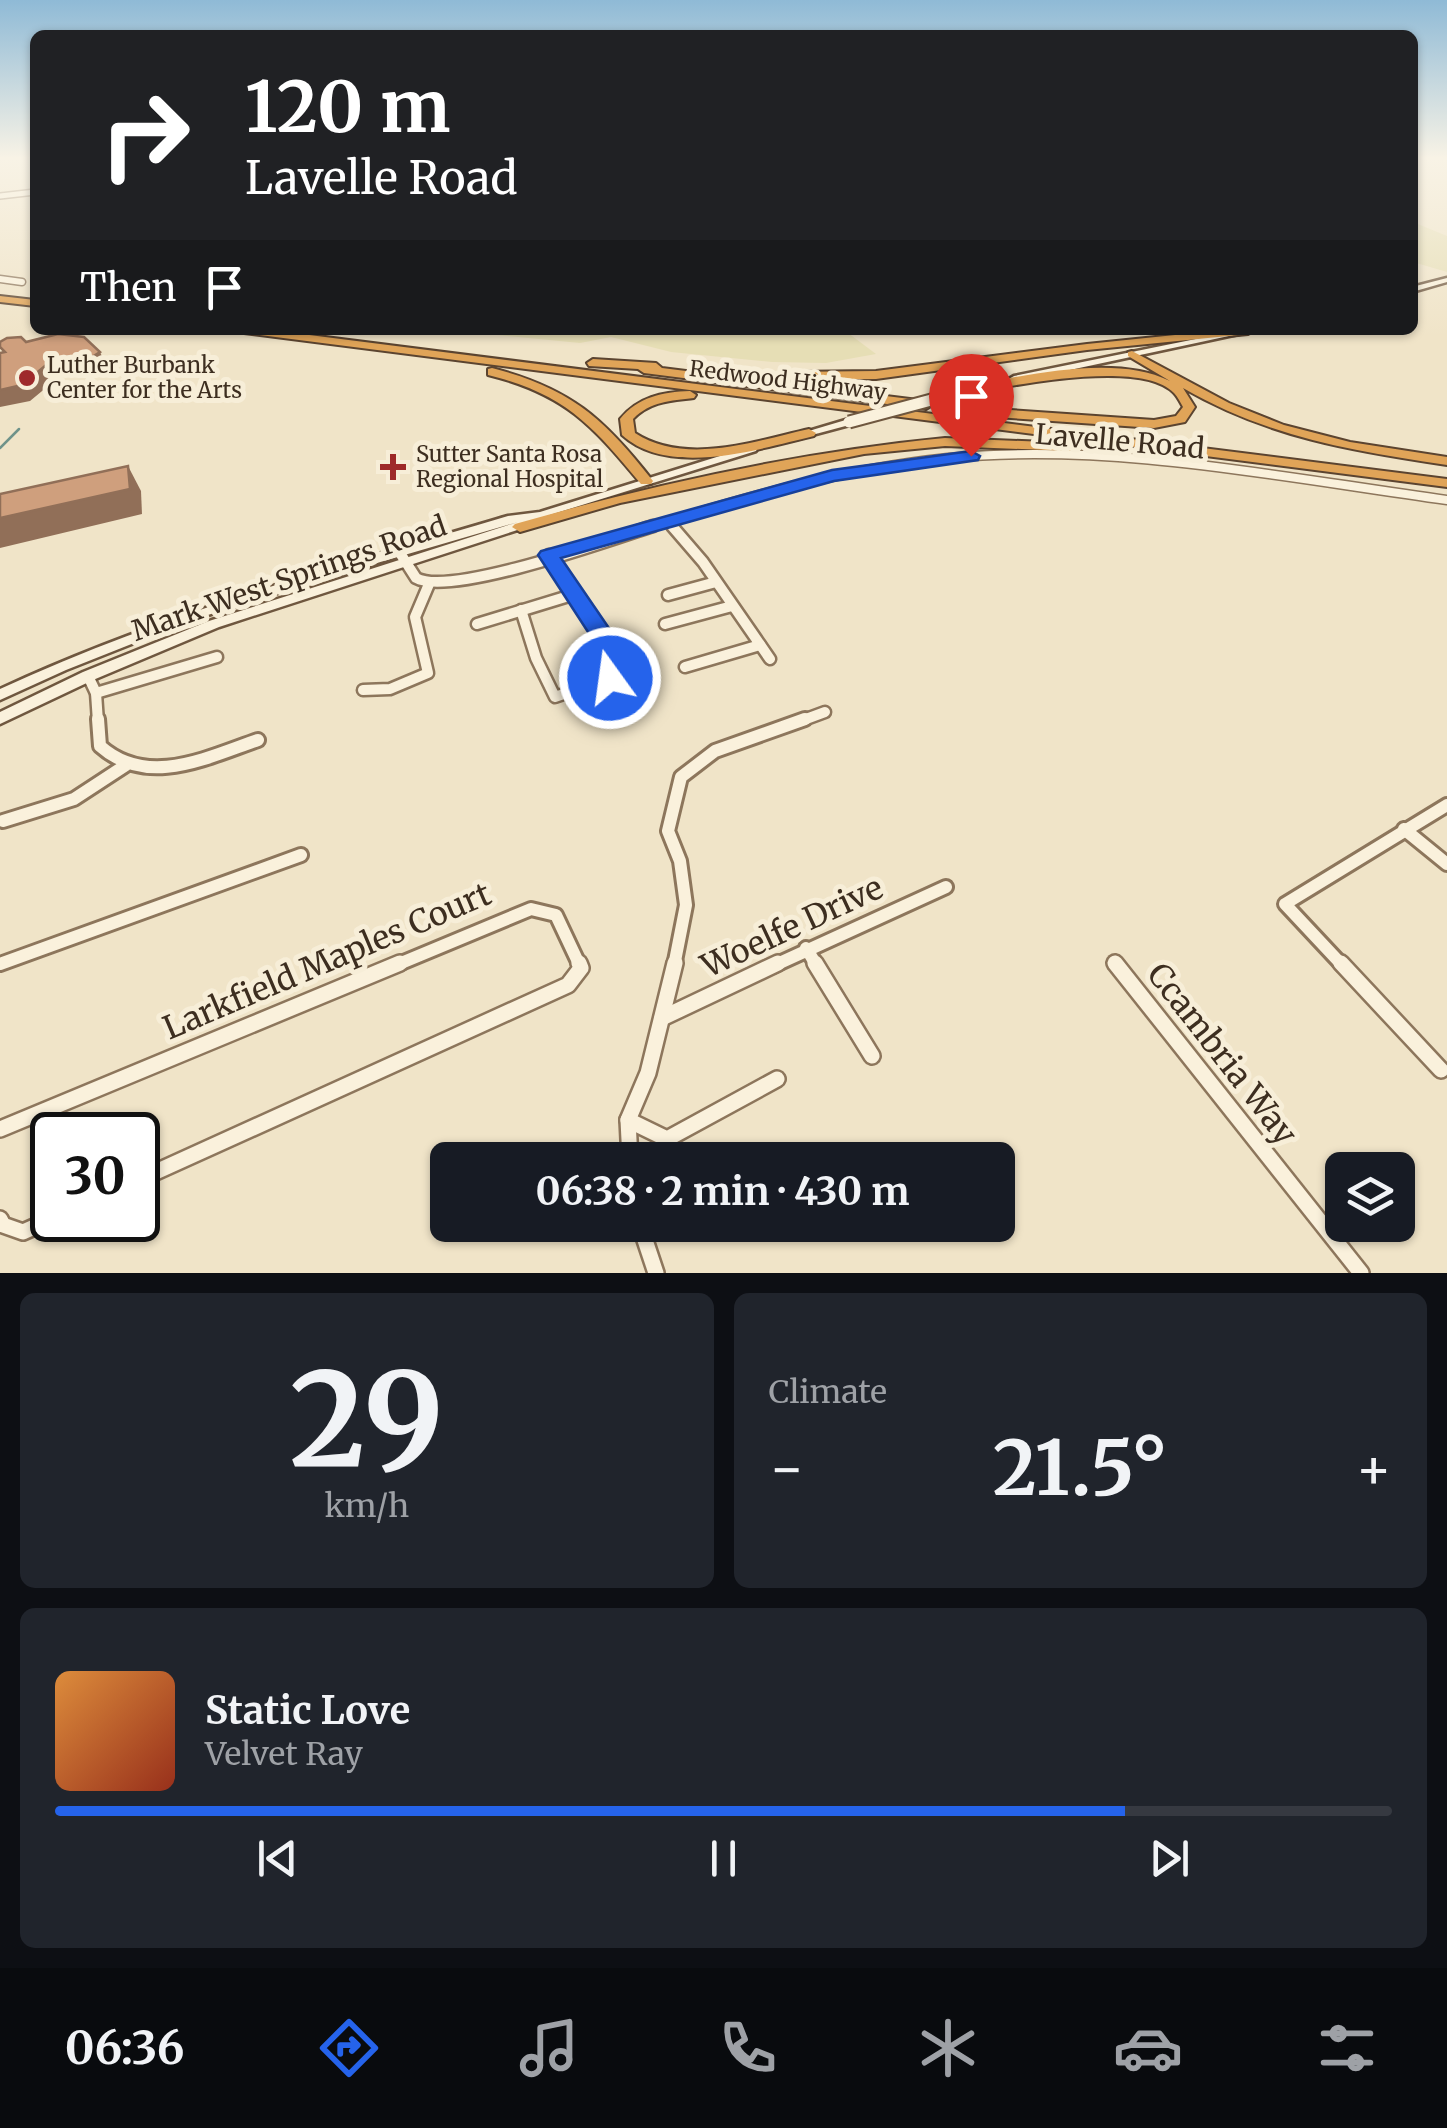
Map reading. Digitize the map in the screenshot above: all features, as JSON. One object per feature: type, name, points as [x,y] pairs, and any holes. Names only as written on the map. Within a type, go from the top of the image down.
[{"type":"highway","points":[[0,289],[30,292]]},
{"type":"highway","points":[[0,299],[30,303]]},
{"type":"highway","name":"Redwood Highway","points":[[283,335],[1447,482]]},
{"type":"highway","name":"Redwood Highway","points":[[372,335],[1447,472]]},
{"type":"highway","points":[[592,362],[779,376],[860,376],[1087,346],[1207,335]]},
{"type":"highway","points":[[314,339],[497,373],[542,386],[586,412],[646,481]]},
{"type":"highway","points":[[1132,354],[1242,414],[1287,432],[1447,461]]},
{"type":"highway","points":[[967,411],[1154,424],[1180,418],[1189,408],[1186,398],[1172,386],[1128,374],[1060,374],[972,389]]},
{"type":"highway","points":[[809,433],[677,454],[640,444],[625,426],[628,416],[638,407],[674,396],[837,406]]},
{"type":"highway","points":[[520,528],[618,499],[848,453],[916,444],[1015,443],[1249,465],[1313,467]]},
{"type":"main road","points":[[1418,288],[1447,280]]},
{"type":"main road","name":"Mark West Springs Road","points":[[0,718],[88,676],[225,620],[512,519],[541,515],[809,433],[972,389],[1230,335]]},
{"type":"main road","name":"Mark West Springs Road","points":[[0,695],[159,628],[520,528],[541,515]]},
{"type":"street","points":[[0,279],[22,282]]},
{"type":"street","name":"Lavelle Road","points":[[429,584],[452,582],[843,473],[926,460],[998,456],[1138,462],[1447,500]]},
{"type":"street","points":[[668,522],[770,659]]},
{"type":"street","points":[[521,610],[536,658],[555,697],[610,678],[602,634],[549,555]]},
{"type":"street","points":[[363,690],[390,689],[428,674],[415,617],[429,584],[410,576],[402,559]]},
{"type":"street","points":[[668,594],[716,582]]},
{"type":"street","points":[[477,624],[572,594]]},
{"type":"street","points":[[665,624],[732,606]]},
{"type":"street","points":[[685,667],[760,645]]},
{"type":"street","points":[[96,693],[217,657]]},
{"type":"street","points":[[88,676],[96,693],[100,746],[126,766]]},
{"type":"street","points":[[629,1142],[628,1120],[648,1073],[686,905],[680,861],[668,831],[681,777],[715,751],[825,712]]},
{"type":"street","points":[[3,822],[74,799],[126,766],[173,766],[258,740]]},
{"type":"street","points":[[1442,1070],[1285,904],[1447,805]]},
{"type":"street","points":[[1404,828],[1447,864]]},
{"type":"street","points":[[0,964],[300,855]]},
{"type":"street","name":"Woelfe Drive","points":[[662,1018],[746,981],[806,948],[946,887]]},
{"type":"street","name":"Larkfield Maples Court","points":[[41,1112],[532,909],[556,915],[581,968],[568,985],[160,1170]]},
{"type":"street","points":[[806,948],[872,1056]]},
{"type":"street","name":"Ccambria Way","points":[[1115,963],[1360,1273]]},
{"type":"street","points":[[628,1120],[667,1139],[778,1078]]},
{"type":"street","name":"Larkfield Maples Court","points":[[0,1129],[30,1117]]},
{"type":"street","points":[[0,1219],[3,1225],[23,1232],[30,1229]]},
{"type":"street","points":[[646,1242],[656,1273]]},
{"type":"shaded area","points":[[1418,224],[1447,236],[1447,272],[1418,263]]},
{"type":"shaded area","points":[[498,335],[851,335],[876,354],[826,363],[772,362],[671,352],[611,337],[580,343]]},
{"type":"building","points":[[54,335],[84,337],[100,352],[92,357],[51,361],[22,385],[0,390],[0,353],[5,352],[0,342],[21,337],[26,342]]},
{"type":"building","points":[[128,466],[130,489],[0,518],[0,494]]},
{"type":"waterway","points":[[0,448],[19,429]]},
{"type":"place","name":"Luther Burbank Center for the Arts","points":[[27,378]]},
{"type":"place","name":"Sutter Santa Rosa Regional Hospital","points":[[393,467]]},
{"type":"route","points":[[610,678],[602,634],[549,555],[832,476],[907,462],[971,456]]}]
